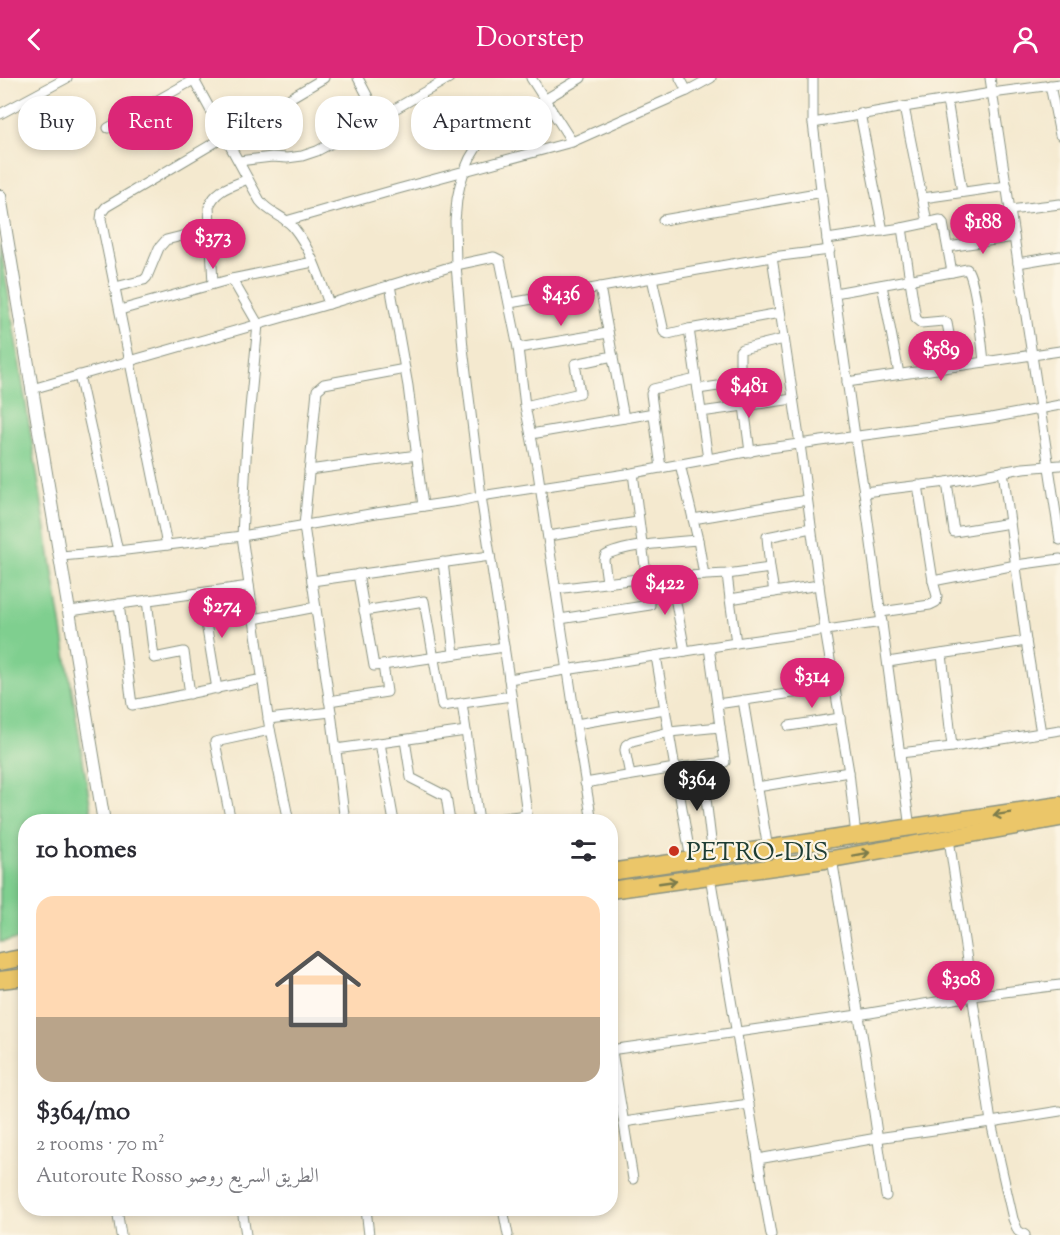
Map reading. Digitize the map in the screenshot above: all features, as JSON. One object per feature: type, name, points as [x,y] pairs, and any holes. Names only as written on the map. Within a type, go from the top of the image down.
[{"type":"highway","points":[[618,871],[1060,805]]},
{"type":"highway","points":[[618,889],[832,859],[1060,818]]},
{"type":"highway","points":[[0,962],[18,959]]},
{"type":"highway","points":[[0,981],[18,978]]},
{"type":"street","points":[[0,114],[67,78]]},
{"type":"street","points":[[294,96],[324,78]]},
{"type":"street","points":[[358,78],[367,96]]},
{"type":"street","points":[[399,107],[449,78]]},
{"type":"street","points":[[531,78],[542,96]]},
{"type":"street","points":[[552,97],[581,78]]},
{"type":"street","points":[[680,78],[687,91]]},
{"type":"street","points":[[286,221],[572,142],[711,78]]},
{"type":"street","points":[[813,78],[813,123],[827,238],[888,662],[909,828]]},
{"type":"street","points":[[990,78],[1060,540]]},
{"type":"street","points":[[165,96],[195,79],[205,97]]},
{"type":"street","points":[[813,123],[860,113],[1060,84]]},
{"type":"street","points":[[1050,85],[1060,135]]},
{"type":"street","points":[[947,100],[962,192]]},
{"type":"street","points":[[904,107],[927,222]]},
{"type":"street","points":[[552,112],[572,142]]},
{"type":"street","points":[[860,113],[883,231]]},
{"type":"street","points":[[167,546],[101,219],[106,207],[205,148]]},
{"type":"street","points":[[233,150],[265,208],[292,226],[313,262],[329,304]]},
{"type":"street","points":[[239,161],[272,156],[287,158],[302,156],[317,150]]},
{"type":"street","points":[[475,150],[464,172],[457,199],[456,265],[463,348],[481,496],[512,696],[527,814]]},
{"type":"street","points":[[213,284],[209,207],[211,199],[216,193],[248,179]]},
{"type":"street","points":[[923,198],[1007,186]]},
{"type":"street","points":[[663,220],[822,192]]},
{"type":"street","points":[[0,196],[103,814]]},
{"type":"street","points":[[1010,210],[1060,204]]},
{"type":"street","points":[[827,238],[902,228],[940,220],[943,223],[952,272]]},
{"type":"street","points":[[902,228],[917,322],[943,321],[947,323],[955,366]]},
{"type":"street","points":[[115,287],[144,280],[159,248],[166,240],[210,229]]},
{"type":"street","points":[[948,247],[1014,237]]},
{"type":"street","points":[[510,303],[772,257],[830,250]]},
{"type":"street","points":[[1018,263],[1060,256]]},
{"type":"street","points":[[32,389],[456,265],[494,257],[500,260],[518,348],[525,406],[537,466],[591,814]]},
{"type":"street","points":[[772,257],[825,630],[849,772],[856,836]]},
{"type":"street","points":[[120,310],[232,279],[313,262]]},
{"type":"street","points":[[836,293],[967,269],[970,272],[974,291],[984,362]]},
{"type":"street","points":[[652,278],[664,332],[668,334],[780,313]]},
{"type":"street","points":[[232,279],[258,324],[245,459],[242,536],[268,719],[287,814]]},
{"type":"street","points":[[390,285],[405,369],[423,506]]},
{"type":"street","points":[[882,285],[899,374]]},
{"type":"street","points":[[600,287],[624,418]]},
{"type":"street","points":[[689,329],[708,459]]},
{"type":"street","points":[[518,348],[608,333]]},
{"type":"street","points":[[698,389],[740,381],[740,351],[742,349],[784,339]]},
{"type":"street","points":[[847,382],[1060,351]]},
{"type":"street","points":[[525,406],[580,393],[574,364],[613,356]]},
{"type":"street","points":[[344,814],[304,526],[317,390],[324,384],[405,369]]},
{"type":"street","points":[[79,375],[118,552]]},
{"type":"street","points":[[662,468],[651,394],[653,389],[696,379]]},
{"type":"street","points":[[701,412],[793,399]]},
{"type":"street","points":[[61,556],[118,552],[242,536],[750,452],[991,418],[1060,405]]},
{"type":"street","points":[[744,406],[750,452]]},
{"type":"street","points":[[531,434],[654,413]]},
{"type":"street","points":[[309,470],[417,455]]},
{"type":"street","points":[[681,464],[704,575]]},
{"type":"street","points":[[864,492],[947,482],[1023,468],[1060,465]]},
{"type":"street","points":[[1003,471],[1041,733]]},
{"type":"street","points":[[560,619],[650,605],[633,473]]},
{"type":"street","points":[[947,482],[954,532],[1010,523]]},
{"type":"street","points":[[509,679],[825,630],[930,605],[936,602],[938,596],[933,581],[918,485]]},
{"type":"street","points":[[693,519],[807,500]]},
{"type":"street","points":[[548,536],[638,522]]},
{"type":"street","points":[[774,592],[767,537],[810,528]]},
{"type":"street","points":[[607,582],[604,560],[610,552],[698,540]]},
{"type":"street","points":[[312,581],[490,556]]},
{"type":"street","points":[[933,581],[1060,559]]},
{"type":"street","points":[[443,562],[454,654]]},
{"type":"street","points":[[556,589],[646,578],[728,574],[770,568]]},
{"type":"street","points":[[358,574],[374,666],[504,647]]},
{"type":"street","points":[[728,574],[736,643]]},
{"type":"street","points":[[671,576],[685,651]]},
{"type":"street","points":[[730,599],[819,585]]},
{"type":"street","points":[[70,611],[249,586]]},
{"type":"street","points":[[201,593],[217,688]]},
{"type":"street","points":[[147,600],[154,658],[184,652],[190,694]]},
{"type":"street","points":[[364,611],[424,601],[442,706],[512,696]]},
{"type":"street","points":[[119,604],[132,705],[262,679]]},
{"type":"street","points":[[254,619],[316,607]]},
{"type":"street","points":[[888,662],[1026,641]]},
{"type":"street","points":[[585,783],[725,762],[709,647]]},
{"type":"street","points":[[942,654],[952,747]]},
{"type":"street","points":[[656,656],[691,860]]},
{"type":"street","points":[[268,719],[387,692],[383,665]]},
{"type":"street","points":[[717,704],[835,687]]},
{"type":"street","points":[[743,700],[768,849]]},
{"type":"street","points":[[462,703],[475,814]]},
{"type":"street","points":[[576,724],[665,709]]},
{"type":"street","points":[[789,726],[840,718]]},
{"type":"street","points":[[630,775],[625,750],[626,745],[632,741],[669,732],[720,727]]},
{"type":"street","points":[[229,814],[215,742],[270,729]]},
{"type":"street","points":[[900,753],[1060,730]]},
{"type":"street","points":[[336,749],[466,732]]},
{"type":"street","points":[[405,740],[411,778],[446,796],[449,814]]},
{"type":"street","points":[[380,743],[393,814]]},
{"type":"street","points":[[702,765],[713,857]]},
{"type":"street","points":[[758,788],[849,772]]},
{"type":"street","points":[[949,839],[991,1122],[1012,1219],[1018,1231],[1025,1235]]},
{"type":"street","points":[[832,859],[886,1196]]},
{"type":"street","points":[[710,876],[771,1235]]},
{"type":"street","points":[[618,1047],[1060,985]]},
{"type":"street","points":[[618,1088],[633,1179]]},
{"type":"street","points":[[624,1122],[748,1104]]},
{"type":"street","points":[[758,1160],[877,1138],[1060,1111]]},
{"type":"street","points":[[118,1216],[121,1235]]},
{"type":"street","points":[[243,1216],[246,1235]]},
{"type":"street","points":[[367,1216],[369,1235]]},
{"type":"street","points":[[504,1216],[508,1235]]},
{"type":"green space","points":[[0,242],[92,814],[18,814],[18,939],[0,942]]},
{"type":"place","name":"PETRO-DIS","points":[[674,851]]}]
